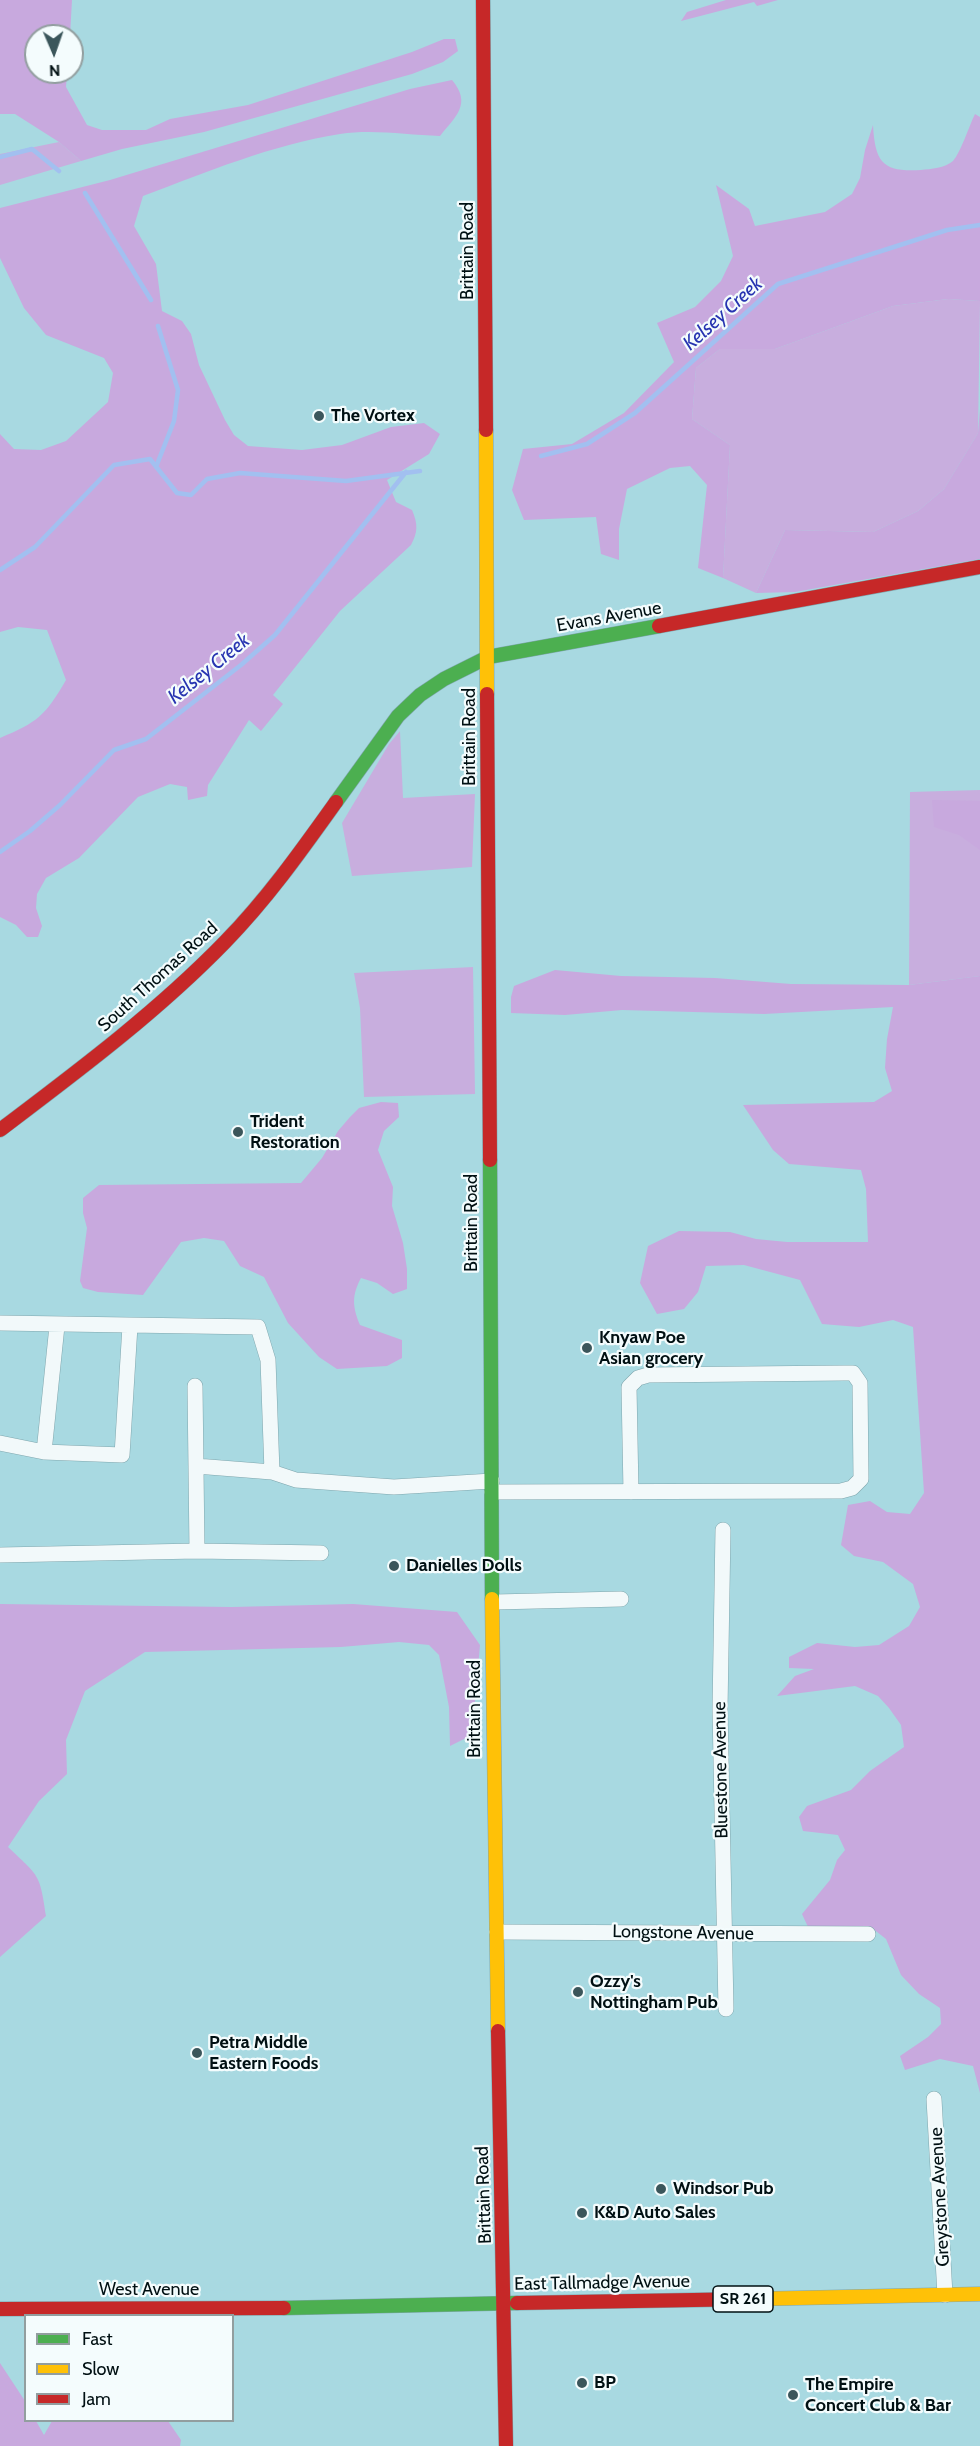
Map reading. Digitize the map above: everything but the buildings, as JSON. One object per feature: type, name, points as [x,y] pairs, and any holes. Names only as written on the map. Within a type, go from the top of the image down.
[{"type":"main road","name":"Brittain Road","points":[[483,0],[492,1486],[497,1932],[506,2303],[506,2446]]},
{"type":"main road","name":"Evans Avenue","points":[[317,829],[380,737],[401,712],[432,686],[488,657],[980,567]]},
{"type":"main road","name":"South Thomas Road","points":[[0,1130],[108,1047],[168,997],[255,910],[317,829]]},
{"type":"main road","name":"East Tallmadge Avenue","points":[[297,2308],[980,2295]]},
{"type":"main road","name":"West Avenue","points":[[0,2309],[297,2308]]},
{"type":"street","points":[[0,1323],[57,1326],[258,1327],[268,1360],[272,1472]]},
{"type":"street","points":[[44,1452],[57,1326]]},
{"type":"street","points":[[0,1443],[44,1452],[122,1455],[130,1326]]},
{"type":"street","points":[[196,1466],[272,1472],[296,1480],[394,1486],[492,1486],[631,1492],[841,1491],[852,1488],[861,1479],[860,1383],[853,1373],[648,1375],[638,1378],[629,1387],[631,1492]]},
{"type":"street","points":[[195,1386],[197,1551]]},
{"type":"street","name":"Bluestone Avenue","points":[[723,1530],[720,1709],[726,2009]]},
{"type":"street","points":[[0,1555],[197,1551],[321,1552]]},
{"type":"street","points":[[495,1602],[621,1599]]},
{"type":"street","name":"Longstone Avenue","points":[[497,1932],[868,1934]]},
{"type":"street","name":"Greystone Avenue","points":[[934,2099],[945,2295]]},
{"type":"shaded area","points":[[0,0],[72,0],[71,24],[24,24],[24,84],[66,84],[87,125],[102,130],[146,130],[170,119],[248,105],[412,52],[444,39],[455,39],[458,51],[443,62],[412,74],[204,132],[122,149],[81,161],[59,142],[15,114],[0,114]]},
{"type":"shaded area","points":[[726,0],[778,0],[757,6],[754,2],[681,21],[687,12]]},
{"type":"shaded area","points":[[452,80],[461,96],[460,110],[440,136],[365,132],[314,139],[240,160],[143,196],[134,226],[156,264],[162,311],[182,321],[191,334],[199,365],[234,435],[248,446],[302,450],[342,445],[391,427],[424,423],[440,434],[429,454],[387,480],[396,502],[412,510],[414,515],[416,528],[411,545],[340,611],[273,695],[283,704],[261,731],[249,720],[208,785],[207,796],[188,800],[187,787],[170,784],[138,797],[79,858],[46,878],[37,894],[36,908],[42,926],[38,937],[27,937],[16,925],[0,917],[0,738],[32,722],[46,710],[66,680],[47,630],[18,627],[0,632],[0,434],[14,449],[41,450],[66,441],[108,402],[113,373],[104,358],[46,335],[24,308],[0,258],[0,208],[110,180],[410,89]]},
{"type":"shaded area","points":[[975,114],[980,117],[980,301],[948,299],[893,306],[775,349],[720,349],[696,368],[692,419],[730,445],[723,578],[698,568],[707,485],[690,466],[670,468],[627,489],[619,529],[619,560],[601,554],[596,517],[524,520],[512,490],[523,449],[572,444],[624,413],[674,362],[657,323],[695,307],[721,281],[733,256],[716,185],[749,209],[755,226],[825,212],[852,194],[860,178],[865,150],[873,125],[876,149],[884,163],[898,169],[925,170],[942,167],[953,161]]},
{"type":"shaded area","points":[[59,142],[81,161],[0,185],[0,154]]},
{"type":"shaded area","points":[[948,299],[980,301],[978,433],[944,489],[918,511],[873,532],[785,530],[756,593],[723,578],[730,445],[692,419],[696,368],[720,349],[775,349],[893,306]]},
{"type":"shaded area","points":[[980,409],[980,559],[795,592],[756,593],[785,530],[873,532],[918,511],[944,489],[978,433]]},
{"type":"shaded area","points":[[400,731],[403,798],[475,794],[472,867],[352,876],[342,823],[389,744]]},
{"type":"shaded area","points":[[980,790],[980,976],[909,985],[910,792]]},
{"type":"shaded area","points":[[932,800],[980,801],[980,850],[959,835],[934,827]]},
{"type":"shaded area","points":[[473,967],[475,1094],[364,1097],[360,1008],[354,973]]},
{"type":"shaded area","points":[[555,970],[621,976],[715,978],[791,984],[909,985],[980,976],[980,2093],[973,2066],[940,2059],[905,2070],[900,2056],[928,2037],[941,2024],[940,2008],[919,1994],[901,1975],[886,1939],[872,1928],[808,1927],[802,1914],[830,1880],[837,1860],[845,1850],[838,1835],[803,1831],[799,1817],[807,1806],[851,1790],[870,1771],[904,1747],[901,1725],[878,1696],[855,1686],[777,1696],[795,1676],[814,1669],[789,1668],[789,1657],[817,1643],[855,1647],[879,1645],[909,1626],[920,1607],[913,1584],[883,1562],[854,1556],[841,1545],[848,1505],[870,1501],[887,1512],[910,1514],[924,1493],[913,1327],[893,1320],[859,1327],[822,1324],[800,1280],[744,1265],[706,1266],[698,1292],[684,1309],[657,1314],[640,1283],[648,1246],[679,1231],[730,1232],[756,1239],[787,1242],[868,1242],[866,1189],[861,1170],[789,1164],[773,1150],[743,1105],[874,1102],[892,1091],[885,1068],[893,1007],[764,1014],[622,1010],[565,1015],[511,1013],[514,986]]},
{"type":"shaded area","points":[[381,1102],[398,1103],[399,1117],[384,1131],[378,1150],[393,1187],[392,1206],[403,1243],[407,1289],[393,1294],[377,1283],[361,1278],[356,1290],[354,1306],[360,1325],[402,1340],[402,1358],[387,1366],[337,1369],[319,1357],[288,1323],[264,1277],[240,1266],[224,1241],[204,1238],[181,1242],[143,1295],[98,1292],[83,1288],[80,1281],[87,1228],[83,1213],[83,1198],[99,1185],[301,1183],[322,1158],[338,1131],[350,1117],[359,1108]]},
{"type":"shaded area","points":[[0,1604],[232,1607],[353,1604],[457,1612],[480,1645],[472,1735],[450,1746],[449,1707],[439,1655],[429,1645],[399,1642],[341,1647],[145,1652],[85,1691],[66,1740],[67,1774],[39,1801],[8,1847],[36,1876],[42,1891],[46,1916],[0,1957]]},
{"type":"shaded area","points":[[0,2363],[24,2399],[24,2422],[37,2422],[44,2435],[51,2422],[169,2422],[181,2440],[180,2446],[0,2446]]},
{"type":"waterway","points":[[0,157],[32,149],[59,171]]},
{"type":"waterway","points":[[85,193],[151,300]]},
{"type":"waterway","name":"Kelsey Creek","points":[[541,456],[587,444],[635,413],[778,284],[947,230],[980,225]]},
{"type":"waterway","points":[[156,467],[174,421],[178,390],[158,326]]},
{"type":"waterway","points":[[0,570],[35,547],[114,465],[150,459],[177,493],[191,495],[207,479],[240,473],[346,481],[420,471]]},
{"type":"waterway","name":"Kelsey Creek","points":[[0,852],[30,831],[60,805],[114,750],[146,739],[241,665],[275,635],[406,472]]},
{"type":"traffic: fast","points":[[336,802],[398,716],[420,695],[444,679],[488,657],[659,626]]},
{"type":"traffic: fast","points":[[490,1160],[492,1599]]},
{"type":"traffic: fast","points":[[284,2308],[517,2303]]},
{"type":"traffic: slow","points":[[486,430],[487,694]]},
{"type":"traffic: slow","points":[[492,1599],[498,2031]]},
{"type":"traffic: slow","points":[[752,2299],[980,2294]]},
{"type":"traffic: jam","points":[[483,0],[486,430]]},
{"type":"traffic: jam","points":[[659,626],[980,567]]},
{"type":"traffic: jam","points":[[487,694],[490,1160]]},
{"type":"traffic: jam","points":[[0,1130],[116,1040],[199,968],[269,892],[336,802]]},
{"type":"traffic: jam","points":[[498,2031],[506,2446]]},
{"type":"traffic: jam","points":[[517,2303],[752,2299]]},
{"type":"traffic: jam","points":[[0,2309],[284,2308]]},
{"type":"place","name":"The Vortex","points":[[319,416]]},
{"type":"place","name":"Trident Restoration","points":[[238,1132]]},
{"type":"place","name":"Knyaw Poe Asian grocery","points":[[587,1348]]},
{"type":"place","name":"Danielles Dolls","points":[[394,1566]]},
{"type":"place","name":"Ozzy's Nottingham Pub","points":[[578,1992]]},
{"type":"place","name":"Petra Middle Eastern Foods","points":[[197,2053]]},
{"type":"place","name":"Windsor Pub","points":[[661,2189]]},
{"type":"place","name":"K&D Auto Sales","points":[[582,2213]]},
{"type":"place","name":"BP","points":[[582,2383]]},
{"type":"place","name":"The Empire Concert Club & Bar","points":[[793,2395]]}]
